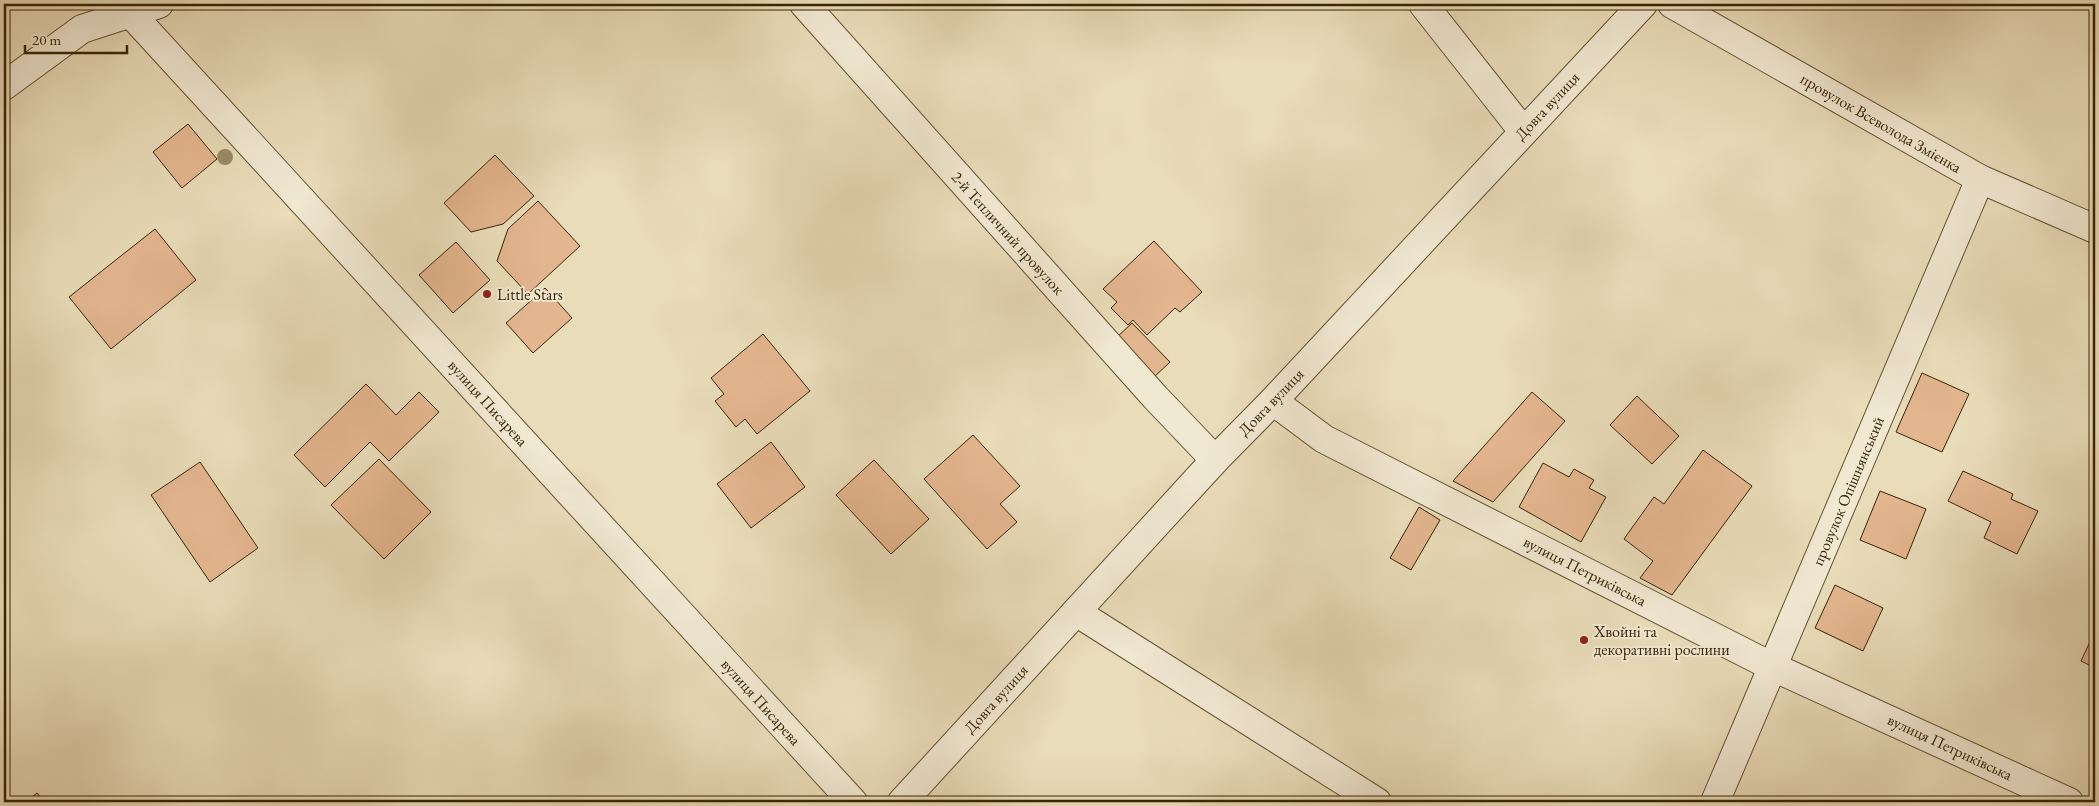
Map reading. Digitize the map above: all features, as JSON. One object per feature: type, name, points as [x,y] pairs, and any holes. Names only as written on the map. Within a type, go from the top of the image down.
[{"type":"street","points":[[4,86],[82,29],[126,8],[158,4]]},
{"type":"street","name":"2-й Тепличний провулок","points":[[804,4],[1155,398],[1215,460]]},
{"type":"street","points":[[1423,4],[1523,131]]},
{"type":"street","name":"Довга вулиця","points":[[902,802],[1215,460],[1274,401],[1643,4]]},
{"type":"street","name":"провулок Всеволода Змієнка","points":[[1672,4],[1980,179],[2095,229]]},
{"type":"street","name":"вулиця Писарева","points":[[126,8],[854,802]]},
{"type":"street","name":"провулок Опішнянський","points":[[1716,802],[1980,179]]},
{"type":"street","name":"вулиця Петриківська","points":[[1274,401],[1324,439],[1773,667],[2069,802]]},
{"type":"street","points":[[1076,612],[1377,802]]},
{"type":"building","points":[[188,124],[217,159],[182,188],[153,152]]},
{"type":"building","points":[[495,155],[534,196],[503,224],[471,232],[444,203]]},
{"type":"building","points":[[538,201],[580,246],[528,294],[497,261],[508,229]]},
{"type":"building","points":[[155,229],[196,280],[111,349],[69,297]]},
{"type":"building","points":[[1154,241],[1202,292],[1180,312],[1175,308],[1147,335],[1133,320],[1128,325],[1111,308],[1117,302],[1103,289]]},
{"type":"building","points":[[456,242],[490,280],[453,313],[419,275]]},
{"type":"building","points":[[545,288],[572,318],[533,353],[506,323]]},
{"type":"building","points":[[1132,323],[1170,362],[1152,379],[1115,339]]},
{"type":"building","points":[[763,334],[810,391],[757,434],[745,419],[736,427],[715,401],[724,394],[711,378]]},
{"type":"building","points":[[1922,373],[1969,394],[1942,452],[1896,432]]},
{"type":"building","points":[[366,384],[396,415],[419,392],[439,412],[389,461],[370,442],[325,487],[294,455]]},
{"type":"building","points":[[1532,392],[1565,421],[1493,502],[1453,481]]},
{"type":"building","points":[[1637,396],[1679,436],[1652,464],[1610,425]]},
{"type":"building","points":[[973,435],[1020,486],[1000,504],[1017,522],[987,549],[924,479]]},
{"type":"building","points":[[771,442],[805,487],[751,528],[717,484]]},
{"type":"building","points":[[1703,450],[1752,486],[1672,595],[1640,578],[1653,561],[1624,539],[1654,497],[1664,504]]},
{"type":"building","points":[[379,459],[431,512],[384,559],[331,505]]},
{"type":"building","points":[[874,460],[929,519],[891,554],[836,495]]},
{"type":"building","points":[[200,462],[258,548],[210,582],[151,495]]},
{"type":"building","points":[[1543,463],[1569,477],[1574,469],[1594,480],[1589,488],[1606,497],[1581,542],[1519,507]]},
{"type":"building","points":[[1963,471],[2013,494],[2011,499],[2038,511],[2017,554],[1984,538],[1991,522],[1948,501]]},
{"type":"building","points":[[1880,491],[1926,509],[1906,559],[1860,540]]},
{"type":"building","points":[[1419,507],[1440,520],[1411,570],[1390,558]]},
{"type":"building","points":[[1835,585],[1883,608],[1863,651],[1815,628]]},
{"type":"building","points":[[2095,631],[2095,668],[2081,661]]},
{"type":"building","points":[[37,793],[45,802],[26,802]]},
{"type":"place","name":"Little Stars","points":[[487,294]]},
{"type":"place","name":"Хвойні та декоративні рослини","points":[[1584,640]]}]
